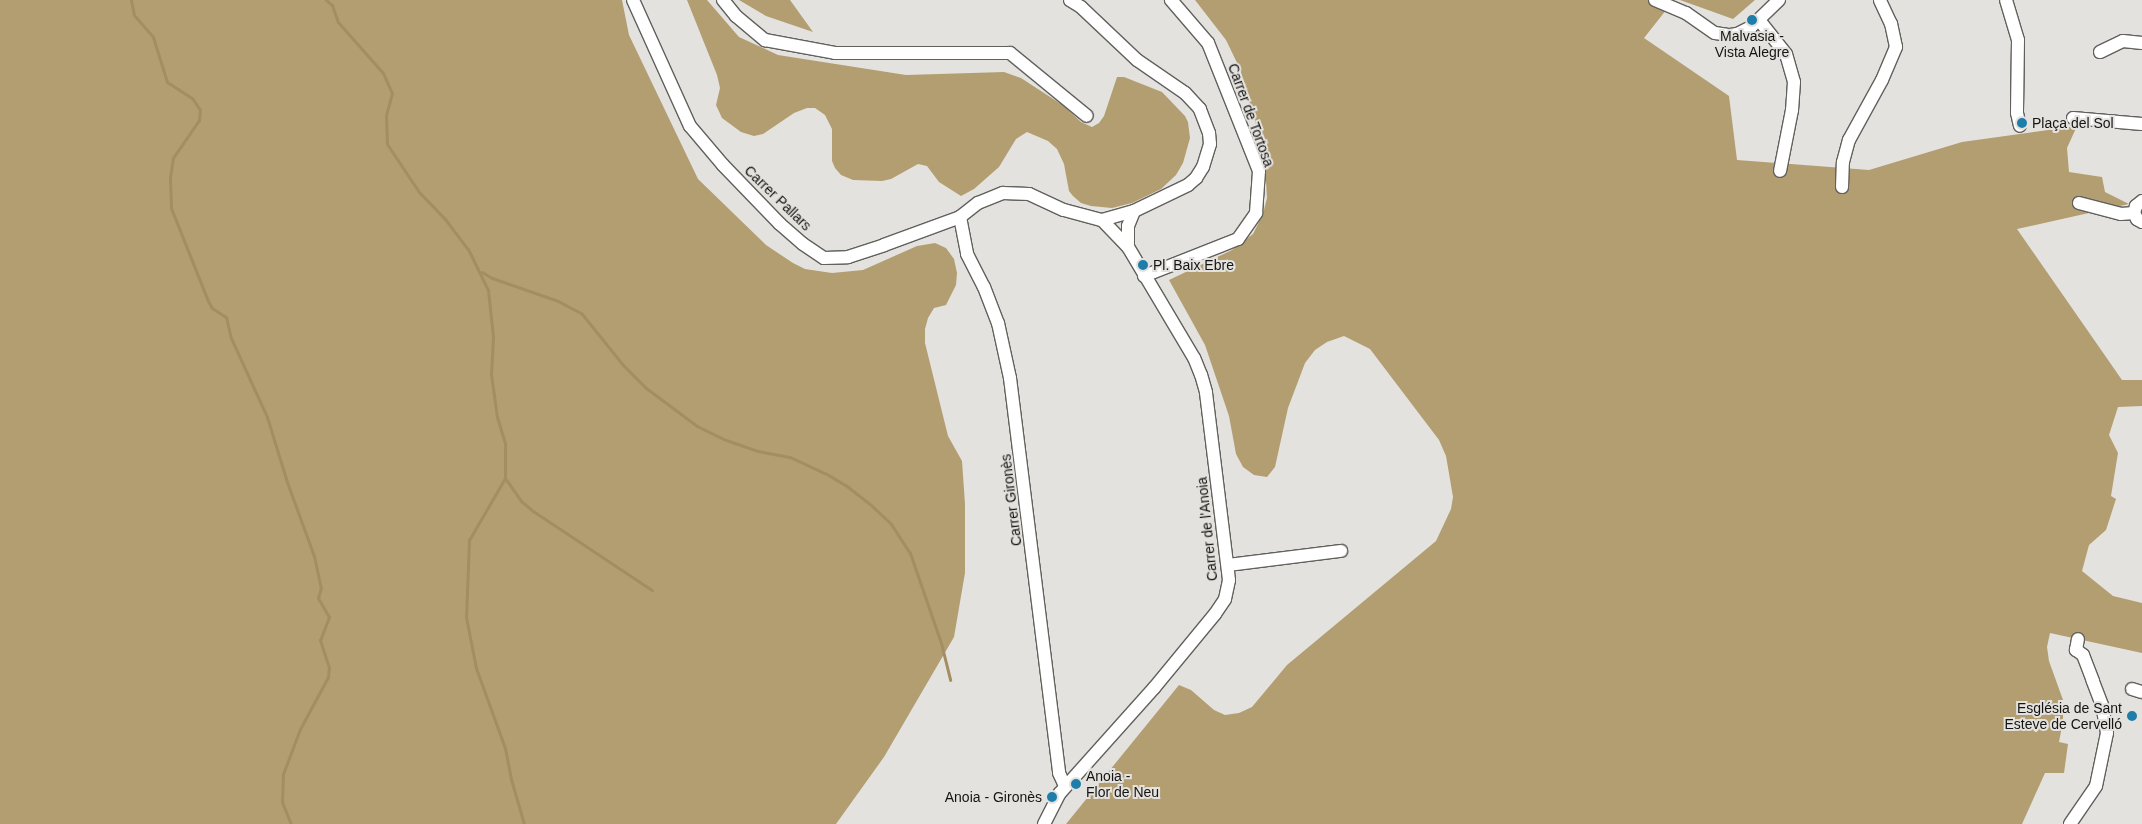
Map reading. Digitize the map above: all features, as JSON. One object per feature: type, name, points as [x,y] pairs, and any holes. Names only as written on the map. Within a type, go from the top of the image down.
[{"type":"street","name":"Carrer Pallars","points":[[633,0],[690,126],[723,165],[780,224],[824,258],[848,257],[960,216],[978,202],[1003,193],[1029,194],[1064,210],[1102,220]]},
{"type":"street","points":[[723,0],[736,16],[766,40],[835,53],[1010,54],[1087,116]]},
{"type":"street","points":[[1070,0],[1081,7],[1137,60],[1185,92],[1200,109],[1205,119],[1210,144],[1203,167],[1196,178],[1188,185],[1134,211],[1102,220]]},
{"type":"street","name":"Carrer de Tortosa","points":[[1144,276],[1238,239],[1256,213],[1259,172],[1208,43],[1171,0]]},
{"type":"street","points":[[1655,0],[1686,13],[1707,29],[1723,35],[1745,31],[1779,0]]},
{"type":"street","points":[[1842,187],[1843,162],[1849,140],[1882,80],[1896,46],[1891,24],[1880,0]]},
{"type":"street","points":[[2006,0],[2018,40],[2017,113],[2020,126]]},
{"type":"street","points":[[1759,20],[1786,54],[1794,82],[1792,110],[1780,171]]},
{"type":"street","points":[[2100,52],[2123,42],[2142,43]]},
{"type":"street","points":[[2073,118],[2142,124]]},
{"type":"street","points":[[2079,203],[2138,218],[2136,206],[2142,201]]},
{"type":"street","points":[[1128,247],[1128,226],[1134,211]]},
{"type":"street","name":"Carrer Gironès","points":[[960,216],[967,254],[984,287],[998,324],[1010,378],[1059,773],[1065,786]]},
{"type":"street","name":"Carrer de l'Anoia","points":[[1044,824],[1065,786],[1149,694],[1215,614],[1228,589],[1228,565],[1202,375],[1194,358],[1128,247],[1102,220]]},
{"type":"street","points":[[1228,565],[1341,551]]},
{"type":"street","points":[[2070,824],[2096,786],[2108,733],[2102,705],[2093,681],[2082,655],[2076,650],[2078,639]]},
{"type":"shaded area","points":[[0,0],[622,0],[629,35],[698,179],[766,245],[805,269],[832,273],[863,270],[917,246],[935,243],[946,248],[954,259],[957,273],[956,285],[946,305],[934,308],[928,318],[925,329],[925,343],[948,436],[962,461],[965,504],[965,573],[954,637],[884,757],[836,824],[0,824]]},
{"type":"shaded area","points":[[687,0],[707,0],[739,37],[778,55],[906,75],[1004,72],[1021,78],[1064,106],[1081,122],[1092,127],[1099,123],[1104,116],[1117,77],[1124,77],[1162,92],[1185,116],[1188,122],[1190,138],[1183,163],[1176,175],[1161,189],[1132,203],[1112,208],[1081,203],[1073,196],[1069,191],[1064,164],[1057,149],[1048,141],[1027,132],[1016,139],[999,167],[974,189],[961,196],[939,182],[927,166],[918,164],[891,179],[882,181],[853,180],[841,175],[835,168],[832,161],[832,129],[825,115],[815,108],[807,108],[794,113],[763,134],[754,136],[741,132],[722,118],[716,105],[720,88],[717,75]]},
{"type":"shaded area","points":[[739,0],[790,0],[813,32],[766,16]]},
{"type":"shaded area","points":[[1195,0],[1674,0],[1644,38],[1729,96],[1737,160],[1869,170],[1962,142],[2077,126],[2067,148],[2069,172],[2102,177],[2105,192],[2129,204],[2017,229],[2122,380],[2142,380],[2142,406],[2118,407],[2109,435],[2118,453],[2111,496],[2116,499],[2106,530],[2089,545],[2082,571],[2113,596],[2142,603],[2142,653],[2050,633],[2047,647],[2049,661],[2063,700],[2063,721],[2059,742],[2068,744],[2064,773],[2045,773],[2022,824],[1066,824],[1179,685],[1191,690],[1214,710],[1225,715],[1239,713],[1252,707],[1287,665],[1436,541],[1451,509],[1453,497],[1446,456],[1439,440],[1370,349],[1344,336],[1327,342],[1315,350],[1305,363],[1288,408],[1275,467],[1267,477],[1254,475],[1243,467],[1236,454],[1229,416],[1205,345],[1169,280],[1232,250],[1253,234],[1263,214],[1267,198],[1265,164],[1263,149],[1240,69],[1226,40]]},
{"type":"shaded area","points":[[1680,0],[1755,0],[1733,19]]},
{"type":"waterway","points":[[131,0],[134,15],[153,37],[167,82],[192,98],[200,110],[199,120],[173,158],[170,178],[171,208],[208,301],[212,308],[226,317],[231,338],[267,417],[287,482],[314,556],[321,588],[318,598],[329,617],[320,640],[329,667],[328,677],[300,729],[283,774],[282,802],[291,824]]},
{"type":"waterway","points":[[326,0],[332,5],[338,22],[383,73],[392,93],[386,115],[387,144],[419,192],[445,219],[468,249],[488,290],[493,337],[491,374],[497,417],[505,444],[505,478],[521,501],[533,511],[652,590]]},
{"type":"waterway","points":[[482,272],[492,278],[558,301],[582,314],[623,365],[646,388],[697,426],[726,440],[758,451],[790,457],[825,473],[848,487],[872,506],[891,524],[910,553],[941,643],[950,680]]},
{"type":"waterway","points":[[505,478],[469,540],[466,617],[476,668],[505,748],[511,779],[524,824]]},
{"type":"place","name":"Malvasia - Vista Alegre","points":[[1752,20]]},
{"type":"place","name":"Plaça del Sol","points":[[2022,123]]},
{"type":"place","name":"Pl. Baix Ebre","points":[[1143,265]]},
{"type":"place","name":"Església de Sant Esteve de Cervelló","points":[[2132,716]]},
{"type":"place","name":"Anoia - Flor de Neu","points":[[1076,784]]},
{"type":"place","name":"Anoia - Gironès","points":[[1052,797]]}]
